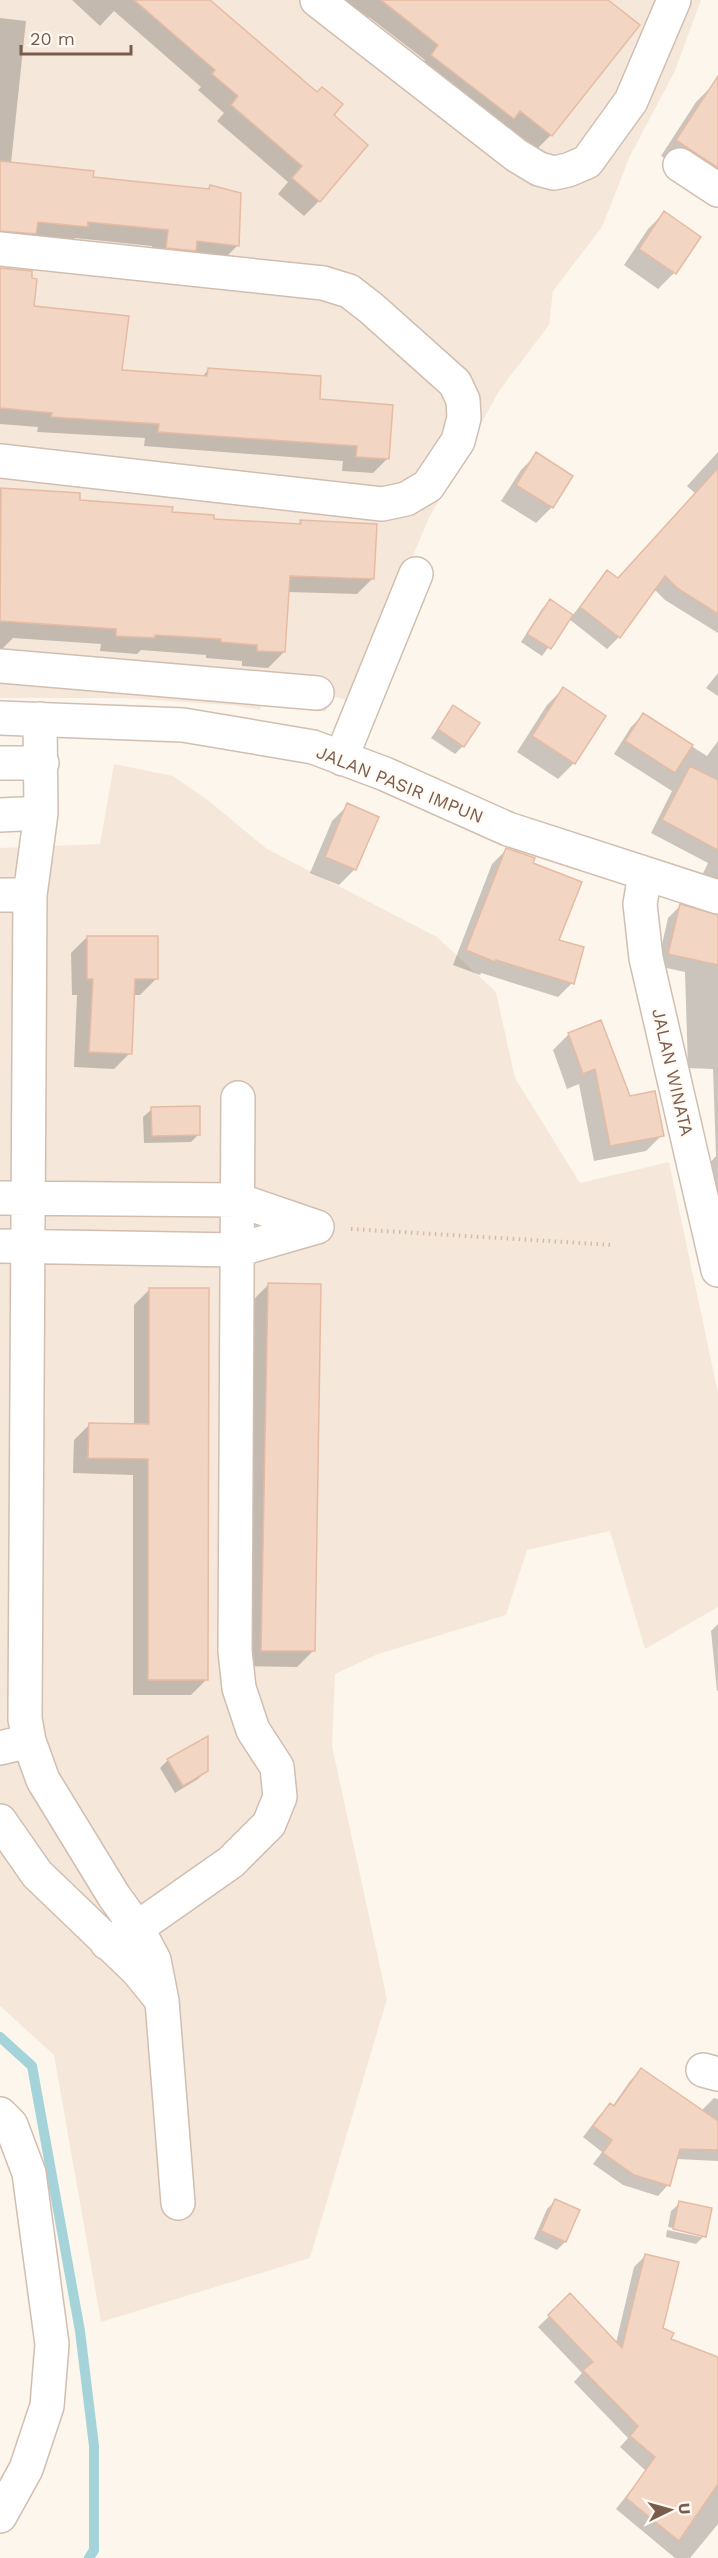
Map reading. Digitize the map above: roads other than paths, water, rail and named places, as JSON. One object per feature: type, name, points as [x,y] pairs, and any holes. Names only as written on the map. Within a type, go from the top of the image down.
[{"type":"street","points":[[317,0],[516,155],[539,169],[554,172],[568,170],[587,162],[609,135],[631,100],[673,0]]},
{"type":"street","points":[[680,165],[718,190]]},
{"type":"street","points":[[0,249],[323,283],[349,291],[455,382],[463,400],[464,418],[458,441],[428,486],[406,499],[382,504],[0,461]]},
{"type":"street","points":[[343,759],[346,746],[416,574]]},
{"type":"street","points":[[0,666],[317,693]]},
{"type":"street","name":"JALAN PASIR IMPUN","points":[[0,718],[183,725],[313,747],[386,774],[508,829],[718,897]]},
{"type":"street","points":[[40,719],[41,813],[15,895],[13,1460],[25,1719],[15,1744],[44,1780],[114,1896],[137,1928],[154,1960],[162,2001],[178,2203]]},
{"type":"street","points":[[0,763],[42,763]]},
{"type":"street","points":[[0,814],[41,813]]},
{"type":"street","name":"JALAN WINATA","points":[[645,874],[640,904],[646,958],[718,1270]]},
{"type":"street","points":[[107,1943],[137,1928],[231,1862],[269,1824],[280,1797],[277,1767],[253,1730],[238,1688],[235,1651],[238,1098]]},
{"type":"street","points":[[14,1198],[238,1200],[317,1227],[237,1250],[14,1246]]},
{"type":"street","points":[[0,1821],[37,1874],[137,1970],[162,2001]]},
{"type":"street","points":[[0,2114],[11,2125],[29,2173],[52,2344],[47,2406],[26,2469],[0,2516]]},
{"type":"waterway","points":[[0,2037],[32,2066],[80,2331],[94,2446],[94,2550],[89,2558]]}]
